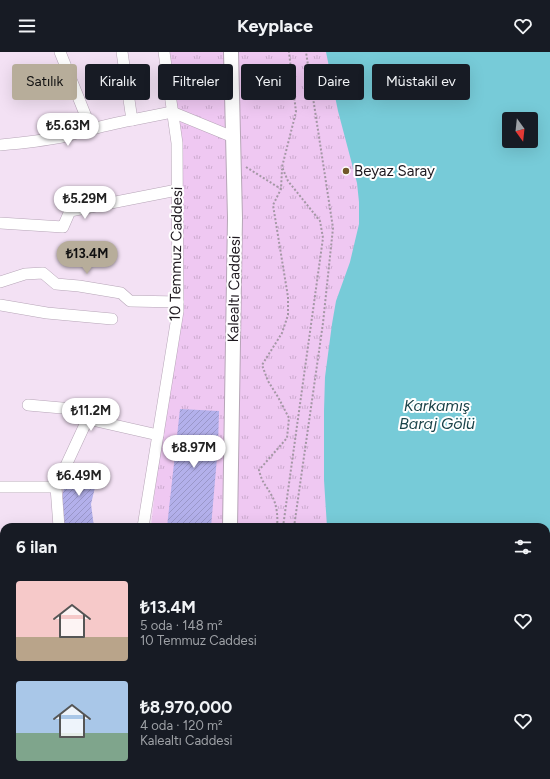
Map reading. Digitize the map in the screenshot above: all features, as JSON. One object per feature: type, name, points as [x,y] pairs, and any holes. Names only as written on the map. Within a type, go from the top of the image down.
[{"type":"street","points":[[60,52],[91,129]]},
{"type":"street","points":[[122,52],[132,120]]},
{"type":"street","name":"10 Temmuz Caddesi","points":[[144,523],[178,311],[177,143],[164,52]]},
{"type":"street","name":"Kalealtı Caddesi","points":[[230,523],[235,218],[231,52]]},
{"type":"street","points":[[0,145],[62,137],[91,129],[172,112],[233,137]]},
{"type":"street","points":[[0,222],[63,227],[70,211],[177,190]]},
{"type":"street","points":[[0,282],[25,274],[43,273],[56,284],[121,293],[130,301],[178,302]]},
{"type":"street","points":[[0,305],[47,313],[112,319]]},
{"type":"street","points":[[28,405],[73,409],[92,420],[158,435]]},
{"type":"street","points":[[59,523],[56,487],[88,418]]},
{"type":"street","points":[[0,487],[56,487]]},
{"type":"path","points":[[277,523],[278,516],[273,497],[262,480],[259,470],[287,438],[289,418],[268,381],[262,365],[282,333],[288,315],[288,297],[273,205],[281,189],[282,167],[296,112],[289,52]]},
{"type":"path","points":[[295,523],[323,323],[333,228],[306,52]]},
{"type":"path","points":[[234,158],[281,189]]},
{"type":"path","points":[[282,167],[288,181],[320,221],[323,238],[284,523]]},
{"type":"green space","points":[[163,52],[347,52],[353,64],[304,64],[304,100],[364,100],[364,88],[435,239],[363,523],[151,523],[182,232],[168,100],[233,100],[233,64],[164,64]]},
{"type":"water","name":"Karkamış Baraj Gölü","points":[[326,52],[550,52],[550,523],[327,523],[324,480],[325,377],[336,301],[350,262],[359,224],[357,183],[336,100],[364,100],[364,64],[328,64]]},
{"type":"building","points":[[180,409],[219,411],[218,446],[211,523],[167,523]]},
{"type":"building","points":[[69,465],[99,471],[91,504],[93,523],[63,523],[61,502]]},
{"type":"place","name":"Beyaz Saray","points":[[346,171]]}]
